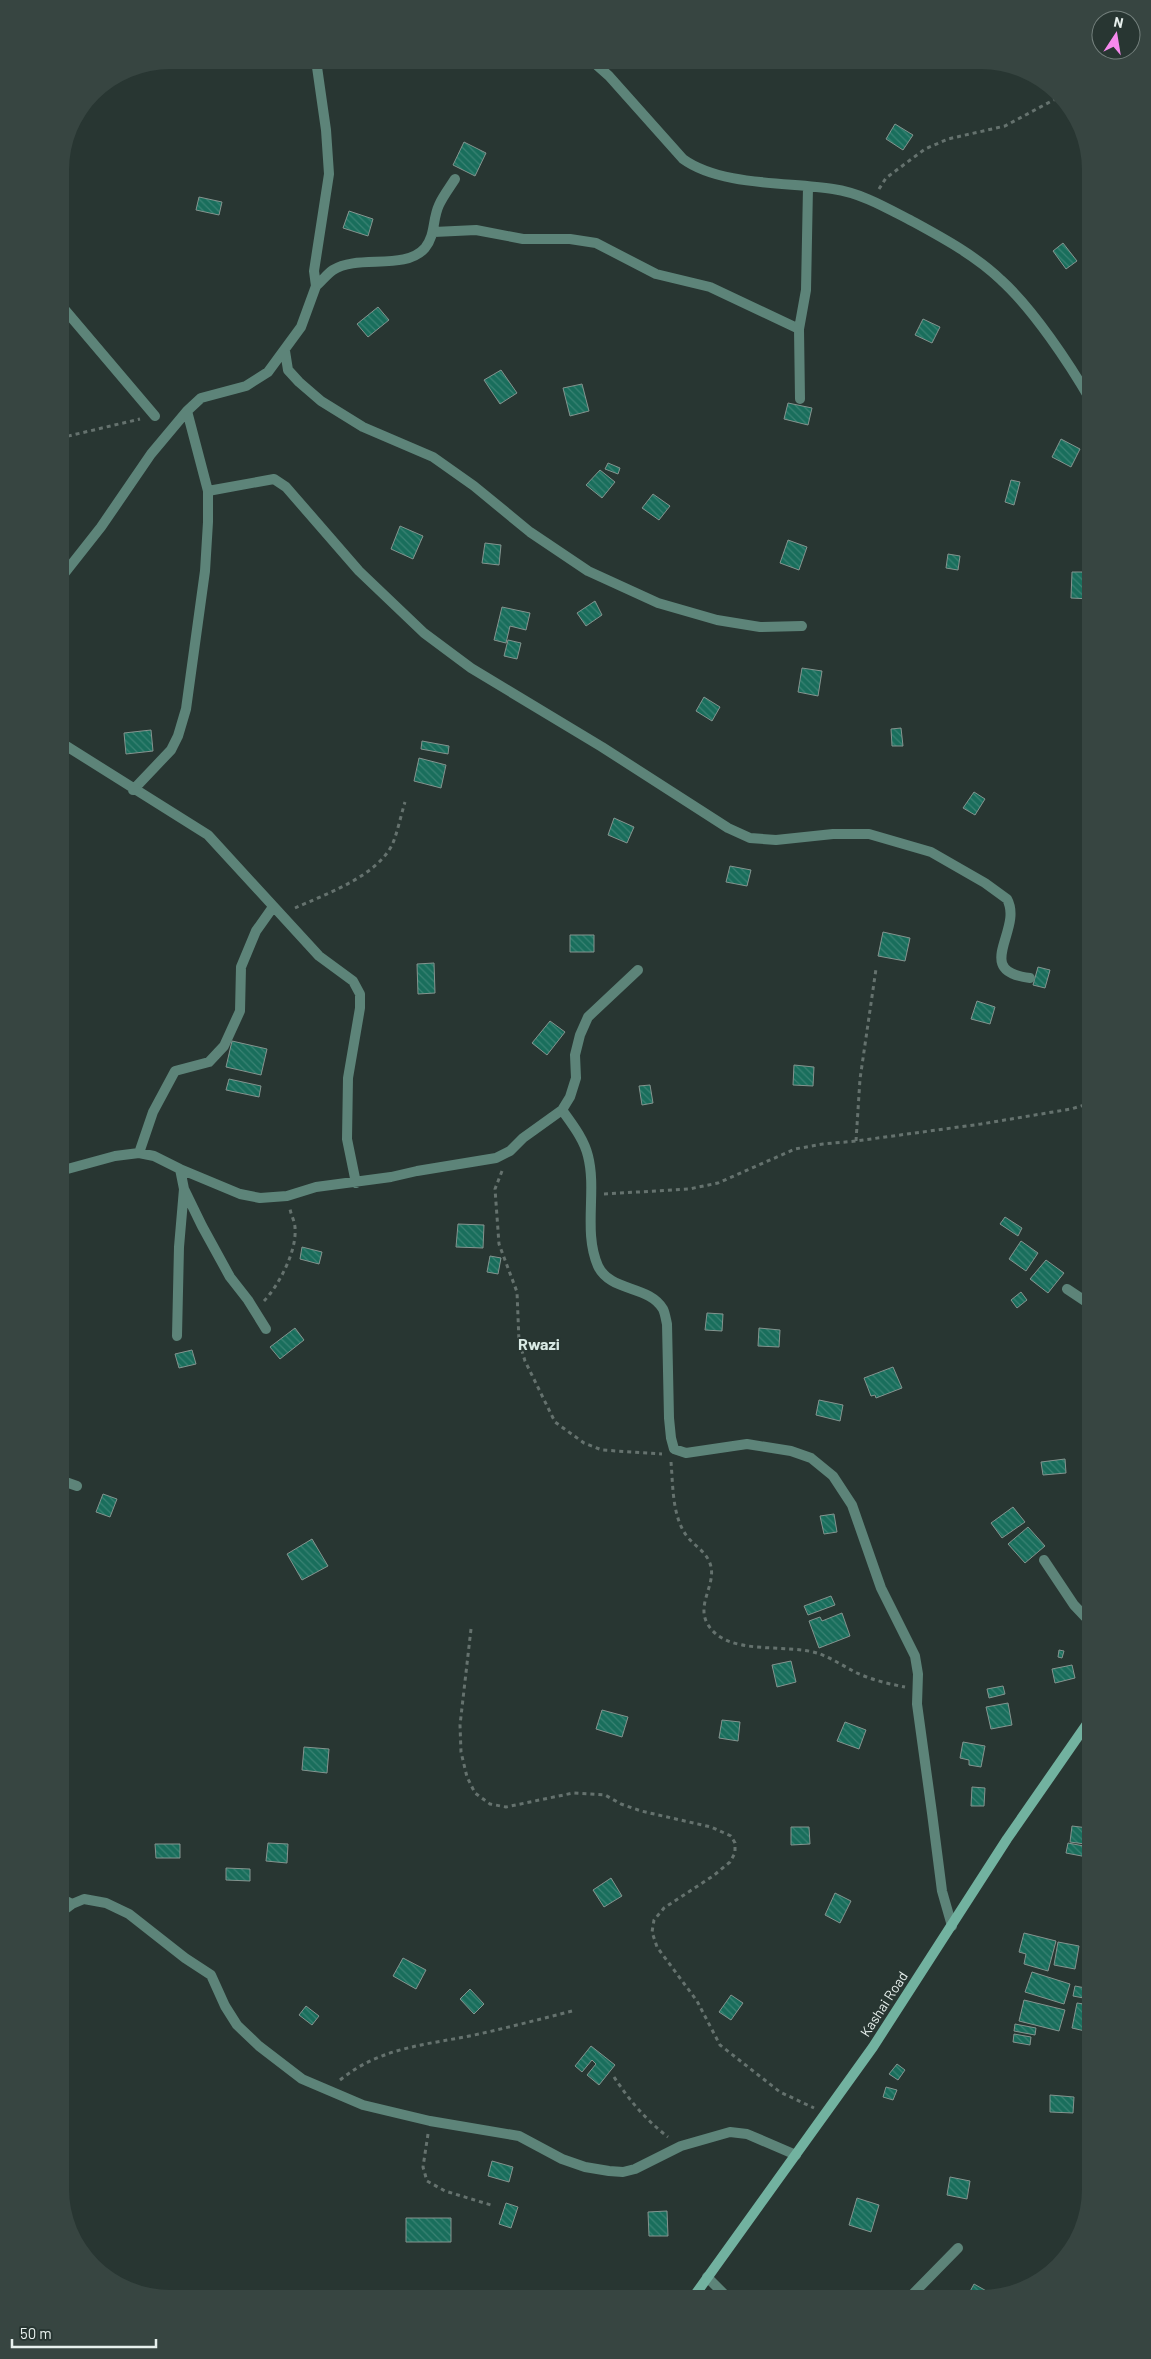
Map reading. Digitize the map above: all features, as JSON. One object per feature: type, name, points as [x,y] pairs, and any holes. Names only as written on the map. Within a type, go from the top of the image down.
[{"type":"street","points":[[316,286],[314,271],[329,174],[325,121],[317,69]]},
{"type":"street","points":[[602,69],[683,159],[694,168],[716,174],[833,189],[872,200],[960,249],[1001,279],[1075,374],[1082,386]]},
{"type":"street","points":[[69,568],[101,527],[151,454],[187,411],[201,398],[246,386],[268,372],[301,327],[316,286],[333,270],[348,264],[405,259],[424,249],[434,232],[434,219],[439,204],[455,179]]},
{"type":"street","points":[[800,399],[799,328],[806,290],[808,187]]},
{"type":"street","points":[[434,232],[476,230],[523,239],[570,239],[596,243],[656,274],[710,287],[799,328]]},
{"type":"street","points":[[69,315],[155,416]]},
{"type":"street","points":[[285,351],[288,370],[321,401],[363,427],[433,456],[474,486],[530,532],[588,571],[658,603],[717,620],[760,627],[802,626]]},
{"type":"street","points":[[133,790],[171,750],[178,736],[186,709],[205,571],[208,522],[208,490],[187,411]]},
{"type":"street","points":[[208,490],[274,479],[310,514],[359,571],[424,633],[471,668],[602,747],[728,828],[750,838],[776,840],[833,834],[869,834],[931,852],[954,863],[1006,899],[1011,907],[1011,915],[1001,954],[1001,963],[1005,970],[1013,976],[1030,978]]},
{"type":"street","points":[[69,747],[100,765],[133,790],[208,836],[233,860],[319,956],[353,981],[360,994],[354,1050],[348,1078],[347,1107],[348,1148],[356,1183]]},
{"type":"street","points":[[139,1153],[153,1112],[176,1071],[209,1062],[224,1046],[240,1011],[241,967],[256,931],[277,911]]},
{"type":"street","points":[[69,1169],[115,1156],[139,1153],[154,1156],[180,1170],[240,1194],[260,1198],[287,1196],[316,1187],[356,1183],[496,1158],[510,1151],[524,1138],[562,1110],[570,1097],[576,1078],[574,1055],[588,1017],[638,970]]},
{"type":"street","points":[[562,1110],[580,1135],[588,1156],[592,1194],[592,1238],[598,1265],[605,1276],[619,1285],[654,1300],[663,1309],[667,1324],[669,1418],[674,1448],[686,1453],[725,1445],[768,1445],[811,1458],[833,1476],[852,1504],[881,1588],[915,1656],[918,1690],[917,1704],[940,1876],[952,1926]]},
{"type":"street","points":[[180,1170],[184,1189],[230,1277],[248,1300],[266,1329]]},
{"type":"street","points":[[178,1336],[179,1247],[184,1189]]},
{"type":"street","points":[[1066,1289],[1082,1299]]},
{"type":"street","points":[[69,1483],[77,1486]]},
{"type":"street","points":[[1044,1560],[1074,1605],[1082,1613]]},
{"type":"street","name":"Kashai Road","points":[[698,2290],[873,2047],[1007,1839],[1082,1736]]},
{"type":"street","points":[[69,1898],[106,1903],[129,1914],[185,1958],[211,1975],[237,2025],[259,2046],[302,2078],[363,2105],[430,2121],[520,2136],[562,2159],[585,2167],[609,2171],[636,2169],[680,2146],[730,2132],[747,2134],[796,2156]]},
{"type":"street","points":[[917,2290],[958,2248]]},
{"type":"street","points":[[707,2277],[720,2290]]},
{"type":"path","points":[[872,200],[886,178],[925,149],[948,139],[1005,126],[1054,100]]},
{"type":"path","points":[[69,436],[155,416]]},
{"type":"path","points":[[277,911],[339,888],[380,862],[392,844],[406,802]]},
{"type":"path","points":[[856,1141],[860,1079],[876,969]]},
{"type":"path","points":[[592,1194],[630,1194],[711,1185],[794,1149],[981,1124],[1071,1109],[1082,1105]]},
{"type":"path","points":[[510,1151],[495,1189],[498,1235],[499,1244],[516,1292],[519,1341],[532,1378],[555,1422],[584,1443],[602,1450],[670,1453],[677,1516],[686,1536],[710,1562],[711,1577],[702,1608],[707,1623],[716,1636],[737,1645],[804,1650],[820,1654],[860,1674],[918,1690]]},
{"type":"path","points":[[253,1310],[271,1294],[286,1266],[295,1228],[287,1196]]},
{"type":"path","points":[[471,1630],[460,1725],[461,1752],[467,1777],[475,1793],[490,1804],[506,1808],[573,1793],[605,1795],[621,1804],[640,1811],[711,1828],[731,1836],[736,1843],[735,1853],[730,1862],[713,1876],[664,1908],[654,1920],[652,1932],[657,1948],[697,2001],[720,2045],[780,2092],[825,2113]]},
{"type":"path","points":[[328,2090],[368,2060],[388,2052],[506,2028],[572,2011]]},
{"type":"path","points":[[614,2077],[624,2093],[652,2124],[680,2146]]},
{"type":"path","points":[[430,2121],[423,2167],[427,2180],[445,2192],[491,2206]]},
{"type":"building","points":[[895,124],[913,135],[903,150],[886,139]]},
{"type":"building","points":[[464,142],[486,153],[475,176],[453,165]]},
{"type":"building","points":[[199,197],[222,202],[219,215],[196,210]]},
{"type":"building","points":[[349,211],[373,219],[368,236],[343,228]]},
{"type":"building","points":[[1063,243],[1077,261],[1066,269],[1053,251]]},
{"type":"building","points":[[378,307],[389,320],[368,337],[357,324]]},
{"type":"building","points":[[923,319],[940,327],[932,343],[915,335]]},
{"type":"building","points":[[501,370],[517,393],[500,404],[484,380]]},
{"type":"building","points":[[582,384],[589,411],[570,416],[563,388]]},
{"type":"building","points":[[788,403],[812,408],[808,425],[784,419]]},
{"type":"building","points":[[1061,439],[1080,449],[1071,467],[1052,457]]},
{"type":"building","points":[[608,463],[620,468],[618,474],[605,469]]},
{"type":"building","points":[[600,470],[615,482],[602,498],[586,485]]},
{"type":"building","points":[[1011,480],[1020,482],[1014,505],[1005,502]]},
{"type":"building","points":[[653,494],[670,506],[659,520],[642,508]]},
{"type":"building","points":[[400,526],[423,536],[413,559],[391,549]]},
{"type":"building","points":[[788,540],[807,547],[799,570],[780,563]]},
{"type":"building","points":[[485,543],[501,545],[499,565],[482,563]]},
{"type":"building","points":[[948,554],[960,556],[958,570],[946,568]]},
{"type":"building","points":[[1072,572],[1082,572],[1082,599],[1071,598]]},
{"type":"building","points":[[595,601],[602,615],[586,626],[577,613]]},
{"type":"building","points":[[502,607],[530,613],[526,630],[510,626],[506,643],[494,640]]},
{"type":"building","points":[[508,640],[521,643],[517,659],[504,656]]},
{"type":"building","points":[[802,668],[822,671],[818,696],[798,692]]},
{"type":"building","points":[[704,697],[720,707],[712,721],[696,711]]},
{"type":"building","points":[[901,728],[903,746],[892,746],[891,729]]},
{"type":"building","points":[[151,730],[153,751],[126,754],[124,733]]},
{"type":"building","points":[[422,741],[449,746],[448,754],[421,749]]},
{"type":"building","points":[[419,758],[446,765],[441,788],[414,781]]},
{"type":"building","points":[[974,792],[985,799],[975,815],[963,808]]},
{"type":"building","points":[[614,818],[634,827],[627,843],[608,835]]},
{"type":"building","points":[[730,866],[751,870],[747,886],[726,882]]},
{"type":"building","points":[[883,932],[910,938],[905,961],[878,956]]},
{"type":"building","points":[[570,935],[594,935],[594,952],[570,952]]},
{"type":"building","points":[[434,963],[435,993],[418,994],[417,964]]},
{"type":"building","points":[[1038,967],[1050,970],[1045,988],[1033,985]]},
{"type":"building","points":[[977,1001],[995,1007],[990,1024],[971,1019]]},
{"type":"building","points":[[550,1021],[565,1032],[547,1055],[532,1043]]},
{"type":"building","points":[[232,1041],[267,1049],[261,1075],[226,1067]]},
{"type":"building","points":[[794,1065],[814,1067],[813,1086],[793,1085]]},
{"type":"building","points":[[229,1079],[261,1086],[259,1097],[226,1090]]},
{"type":"building","points":[[650,1085],[653,1103],[642,1105],[639,1086]]},
{"type":"building","points":[[1005,1217],[1022,1228],[1018,1236],[1000,1224]]},
{"type":"building","points":[[458,1224],[484,1225],[483,1248],[456,1247]]},
{"type":"building","points":[[1021,1241],[1038,1253],[1026,1271],[1009,1259]]},
{"type":"building","points":[[302,1247],[322,1252],[319,1264],[300,1259]]},
{"type":"building","points":[[490,1256],[501,1258],[498,1274],[487,1272]]},
{"type":"building","points":[[1046,1260],[1064,1273],[1048,1293],[1030,1279]]},
{"type":"building","points":[[1021,1292],[1027,1300],[1017,1308],[1011,1300]]},
{"type":"building","points":[[707,1313],[723,1314],[722,1331],[705,1330]]},
{"type":"building","points":[[295,1328],[304,1340],[280,1359],[270,1347]]},
{"type":"building","points":[[759,1328],[780,1330],[779,1347],[758,1346]]},
{"type":"building","points":[[192,1350],[196,1364],[179,1368],[175,1354]]},
{"type":"building","points":[[893,1367],[902,1388],[876,1398],[875,1395],[871,1396],[864,1378]]},
{"type":"building","points":[[819,1400],[843,1405],[840,1421],[816,1415]]},
{"type":"building","points":[[1065,1459],[1066,1473],[1043,1475],[1041,1462]]},
{"type":"building","points":[[103,1494],[117,1499],[110,1517],[96,1512]]},
{"type":"building","points":[[1013,1507],[1025,1522],[1002,1538],[991,1523]]},
{"type":"building","points":[[834,1514],[837,1532],[824,1534],[820,1516]]},
{"type":"building","points":[[1028,1527],[1045,1546],[1025,1563],[1008,1544]]},
{"type":"building","points":[[312,1539],[328,1566],[302,1580],[287,1554]]},
{"type":"building","points":[[831,1596],[835,1605],[808,1615],[804,1606]]},
{"type":"building","points":[[842,1613],[850,1636],[819,1648],[809,1621],[820,1617],[822,1621]]},
{"type":"building","points":[[1059,1650],[1064,1651],[1062,1658],[1058,1657]]},
{"type":"building","points":[[791,1661],[796,1682],[777,1687],[772,1665]]},
{"type":"building","points":[[1072,1665],[1075,1678],[1055,1683],[1052,1669]]},
{"type":"building","points":[[1003,1686],[1005,1694],[989,1698],[987,1689]]},
{"type":"building","points":[[1008,1703],[1012,1725],[991,1729],[986,1707]]},
{"type":"building","points":[[602,1710],[628,1717],[622,1737],[596,1729]]},
{"type":"building","points":[[722,1720],[740,1722],[738,1741],[719,1738]]},
{"type":"building","points":[[845,1722],[866,1730],[859,1749],[837,1741]]},
{"type":"building","points":[[963,1742],[985,1746],[981,1767],[969,1765],[969,1760],[960,1758]]},
{"type":"building","points":[[304,1747],[329,1749],[327,1773],[302,1770]]},
{"type":"building","points":[[972,1787],[985,1788],[984,1806],[971,1806]]},
{"type":"building","points":[[1072,1826],[1082,1827],[1082,1844],[1070,1842]]},
{"type":"building","points":[[791,1827],[809,1827],[810,1844],[791,1845]]},
{"type":"building","points":[[268,1843],[288,1844],[287,1863],[266,1861]]},
{"type":"building","points":[[1068,1843],[1082,1846],[1082,1856],[1066,1853]]},
{"type":"building","points":[[155,1844],[180,1844],[180,1858],[156,1858]]},
{"type":"building","points":[[226,1868],[250,1869],[250,1881],[226,1880]]},
{"type":"building","points":[[611,1878],[622,1896],[604,1907],[593,1890]]},
{"type":"building","points":[[835,1893],[851,1901],[840,1923],[825,1915]]},
{"type":"building","points":[[1024,1933],[1056,1941],[1048,1971],[1024,1964],[1026,1954],[1019,1952]]},
{"type":"building","points":[[1058,1942],[1079,1946],[1075,1969],[1054,1965]]},
{"type":"building","points":[[403,1958],[426,1970],[416,1989],[393,1976]]},
{"type":"building","points":[[1032,1972],[1070,1984],[1064,2004],[1025,1992]]},
{"type":"building","points":[[1075,1986],[1082,1987],[1082,1998],[1073,1996]]},
{"type":"building","points":[[470,1989],[484,2004],[474,2014],[460,1999]]},
{"type":"building","points":[[731,1995],[743,2003],[731,2020],[719,2012]]},
{"type":"building","points":[[1024,2000],[1065,2010],[1059,2031],[1019,2021]]},
{"type":"building","points":[[1077,2003],[1082,2004],[1082,2030],[1072,2028]]},
{"type":"building","points":[[306,2006],[319,2016],[312,2025],[299,2015]]},
{"type":"building","points":[[1015,2024],[1036,2028],[1035,2035],[1014,2031]]},
{"type":"building","points":[[1014,2034],[1031,2037],[1030,2045],[1013,2042]]},
{"type":"building","points":[[591,2046],[615,2065],[599,2085],[587,2075],[596,2064],[592,2060],[582,2072],[575,2066]]},
{"type":"building","points":[[897,2064],[905,2070],[898,2080],[889,2074]]},
{"type":"building","points":[[886,2087],[897,2090],[893,2100],[883,2097]]},
{"type":"building","points":[[1050,2095],[1074,2097],[1073,2113],[1050,2112]]},
{"type":"building","points":[[492,2161],[513,2167],[509,2182],[488,2176]]},
{"type":"building","points":[[950,2177],[970,2181],[967,2199],[947,2195]]},
{"type":"building","points":[[857,2198],[879,2205],[871,2232],[849,2225]]},
{"type":"building","points":[[506,2203],[518,2207],[511,2228],[499,2224]]},
{"type":"building","points":[[667,2211],[668,2236],[649,2236],[648,2212]]},
{"type":"building","points":[[406,2218],[451,2218],[451,2242],[406,2242]]},
{"type":"building","points":[[974,2284],[984,2290],[981,2290],[971,2290]]},
{"type":"district","name":"Rwazi","points":[[539,1344]]}]
